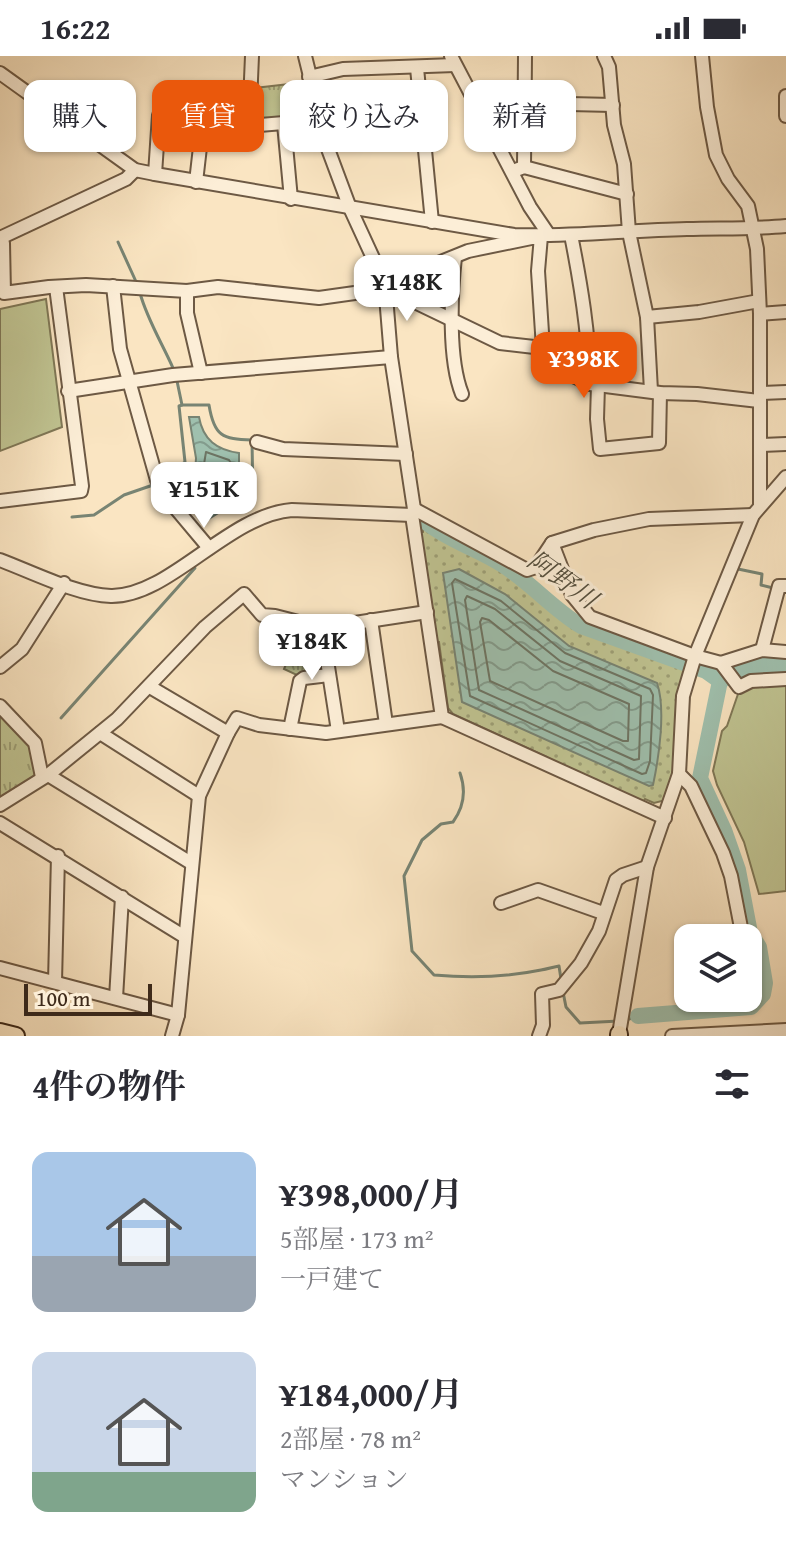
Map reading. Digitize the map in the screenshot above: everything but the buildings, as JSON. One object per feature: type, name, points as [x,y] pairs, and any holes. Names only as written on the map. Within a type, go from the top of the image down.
[{"type":"main road","points":[[0,1032],[16,1036]]},
{"type":"street","points":[[251,80],[252,56]]},
{"type":"street","points":[[305,56],[310,80]]},
{"type":"street","points":[[525,56],[525,80]]},
{"type":"street","points":[[571,235],[585,305],[600,449],[659,443],[647,317],[629,232],[627,194],[609,67],[604,56]]},
{"type":"street","points":[[619,1029],[647,867],[679,774],[683,696],[695,658],[756,510],[760,445],[760,307],[753,229],[748,206],[728,179],[716,155],[702,56]]},
{"type":"street","points":[[309,77],[343,69],[417,68],[453,60],[519,169],[530,207],[545,235],[538,271],[543,348]]},
{"type":"street","points":[[417,68],[432,222]]},
{"type":"street","points":[[0,73],[135,170],[196,182],[514,235],[786,226]]},
{"type":"street","points":[[786,96],[786,116]]},
{"type":"street","points":[[576,104],[613,105]]},
{"type":"street","points":[[155,174],[156,152]]},
{"type":"street","points":[[196,182],[199,152]]},
{"type":"street","points":[[287,152],[291,199]]},
{"type":"street","points":[[330,152],[350,208],[386,288],[391,357],[442,717]]},
{"type":"street","points":[[519,169],[521,152]]},
{"type":"street","points":[[519,169],[627,194]]},
{"type":"street","points":[[135,170],[126,179],[0,239],[3,243],[4,293],[56,287],[113,286],[187,291],[218,287],[319,298],[386,288],[468,251],[545,235]]},
{"type":"street","points":[[455,257],[454,358],[462,394]]},
{"type":"street","points":[[113,286],[120,349],[162,492],[209,548]]},
{"type":"street","points":[[0,501],[81,491],[56,287]]},
{"type":"street","points":[[386,288],[500,343],[548,350],[553,366],[594,384],[656,392],[760,397],[786,392]]},
{"type":"street","points":[[187,291],[187,313],[201,373]]},
{"type":"street","points":[[647,317],[760,307],[786,312]]},
{"type":"street","points":[[68,391],[201,373],[391,357]]},
{"type":"street","points":[[257,442],[283,449],[406,454]]},
{"type":"street","points":[[760,445],[786,444]]},
{"type":"street","points":[[0,560],[107,596],[134,594],[250,523],[283,511],[413,512],[527,570],[536,567],[552,543],[594,530],[649,519],[756,510],[786,477]]},
{"type":"street","points":[[552,543],[572,595],[590,617],[695,658],[721,663],[762,650],[786,652]]},
{"type":"street","points":[[0,667],[22,649],[64,583]]},
{"type":"street","points":[[762,650],[779,586],[786,586]]},
{"type":"street","points":[[0,805],[45,776],[100,733],[150,687],[205,627],[244,594],[262,615],[322,628],[427,612]]},
{"type":"street","points":[[371,620],[386,724]]},
{"type":"street","points":[[322,628],[338,731]]},
{"type":"street","points":[[721,663],[739,687],[751,681],[786,679]]},
{"type":"street","points":[[290,729],[300,681],[329,675]]},
{"type":"street","points":[[150,687],[228,733]]},
{"type":"street","points":[[0,706],[35,743],[45,776],[191,863]]},
{"type":"street","points":[[172,1036],[178,1015],[199,796],[237,718],[259,725],[326,733],[442,717],[665,818]]},
{"type":"street","points":[[100,733],[199,796]]},
{"type":"street","points":[[679,774],[691,786],[723,853],[740,924]]},
{"type":"street","points":[[0,823],[185,937]]},
{"type":"street","points":[[55,982],[58,856]]},
{"type":"street","points":[[539,1036],[543,1025],[542,994],[559,990],[581,963],[599,931],[616,880],[647,867]]},
{"type":"street","points":[[501,903],[538,890],[603,913]]},
{"type":"street","points":[[116,998],[122,897]]},
{"type":"street","points":[[0,968],[178,1015]]},
{"type":"street","points":[[672,1036],[786,1030]]},
{"type":"green space","points":[[280,85],[280,120],[264,121],[264,87]]},
{"type":"green space","points":[[46,299],[62,427],[0,451],[0,309]]},
{"type":"green space","points":[[423,528],[504,570],[585,633],[685,669],[677,695],[674,768],[666,800],[654,803],[645,799],[642,804],[546,761],[547,757],[453,714],[448,708],[439,642],[434,642],[418,533],[423,532]]},
{"type":"green space","points":[[271,618],[317,633],[325,669],[322,673],[299,676],[284,669],[287,662],[267,652],[273,637]]},
{"type":"green space","points":[[786,682],[786,891],[759,894],[744,842],[713,771],[722,731],[727,726],[738,694],[749,685]]},
{"type":"green space","points":[[0,711],[32,744],[37,775],[0,799]]},
{"type":"water","points":[[189,417],[199,417],[204,432],[212,442],[239,453],[239,500],[204,522],[175,486],[195,473],[196,458]]},
{"type":"water","points":[[459,569],[505,594],[569,646],[657,683],[661,719],[653,785],[649,786],[462,702],[443,573]]},
{"type":"waterway","points":[[118,242],[138,286]]},
{"type":"waterway","points":[[140,293],[173,368]]},
{"type":"waterway","points":[[177,381],[182,405],[209,405],[221,434],[252,440],[253,500]]},
{"type":"waterway","points":[[161,480],[185,462],[179,406],[182,405]]},
{"type":"waterway","points":[[72,517],[94,515],[124,495],[153,485]]},
{"type":"waterway","name":"阿野川","points":[[427,523],[503,565],[581,626],[706,671],[720,681]]},
{"type":"waterway","points":[[61,718],[195,568]]},
{"type":"waterway","points":[[738,569],[762,574],[761,585],[773,588]]},
{"type":"waterway","points":[[760,657],[761,665]]},
{"type":"waterway","points":[[720,681],[749,666],[786,665]]},
{"type":"waterway","points":[[638,1016],[751,1007],[763,994],[765,983],[759,947],[750,933],[738,870],[700,778],[720,681]]},
{"type":"waterway","points":[[460,773],[463,798],[457,816],[453,822],[441,824],[422,840],[404,876],[412,951],[434,975],[474,977],[559,966],[561,979]]},
{"type":"waterway","points":[[563,992],[566,1007],[580,1023],[619,1021]]},
{"type":"waterway","points":[[626,1020],[638,1016]]}]
